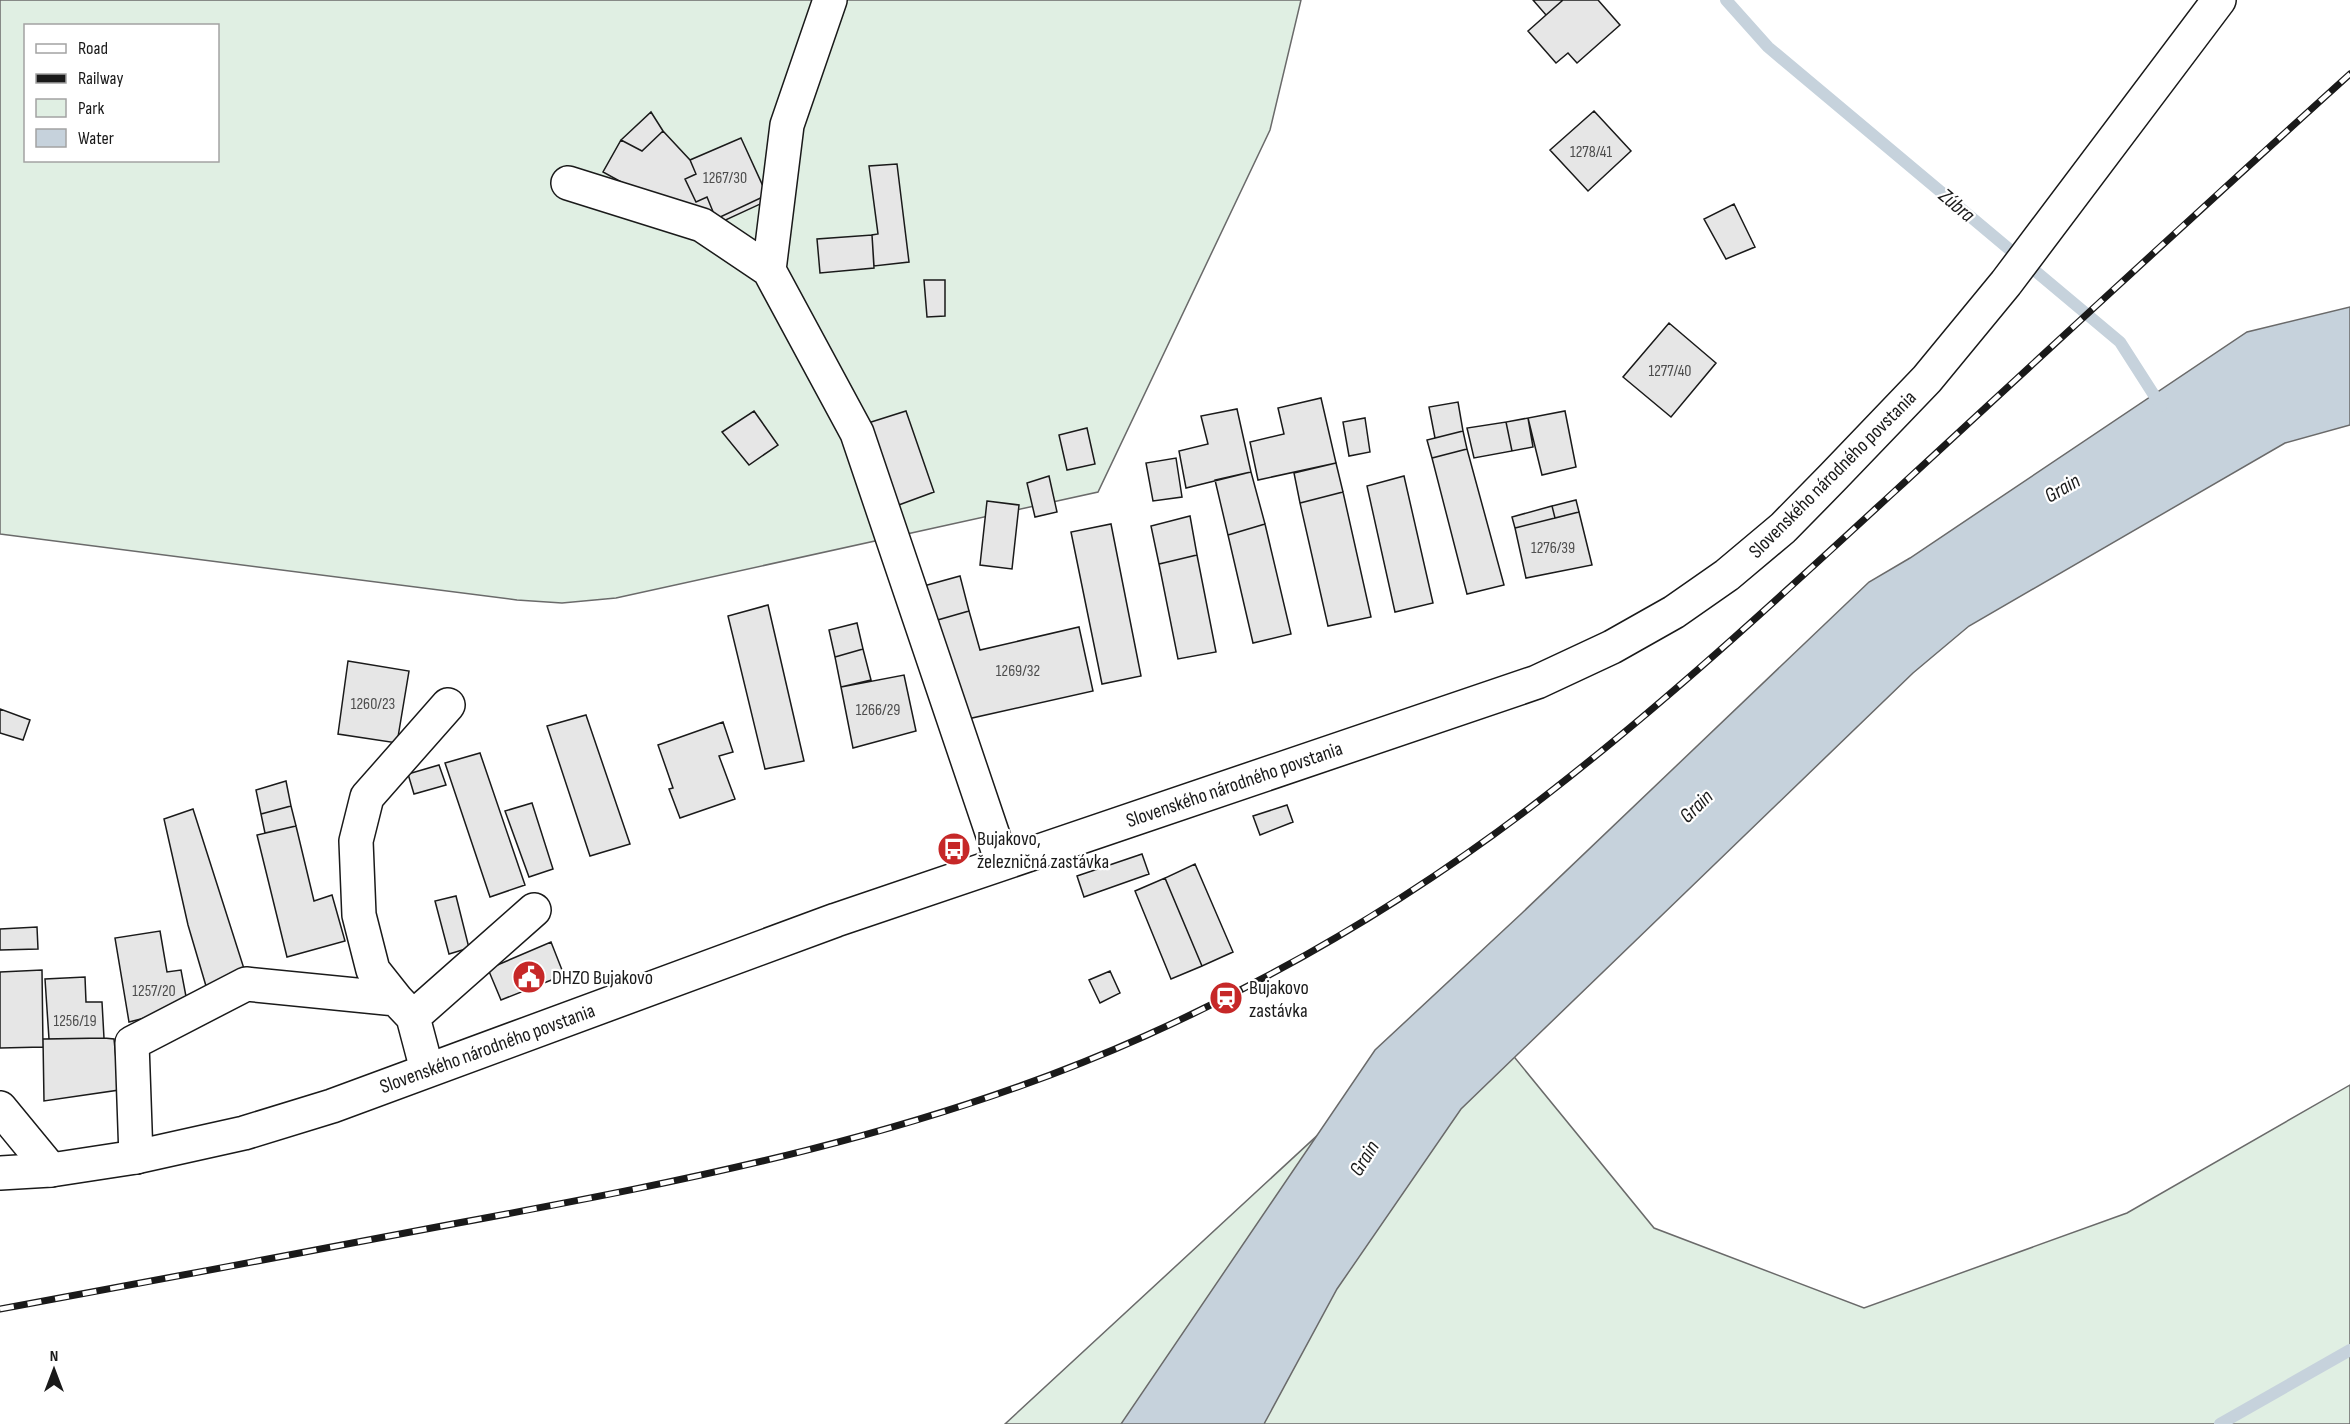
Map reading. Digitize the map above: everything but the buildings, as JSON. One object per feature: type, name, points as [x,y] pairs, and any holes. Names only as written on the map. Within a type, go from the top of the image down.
[{"type":"main road","points":[[769,270],[787,125],[830,0]]},
{"type":"main road","name":"Slovenského národného povstania","points":[[0,1173],[51,1170],[136,1157],[244,1133],[332,1106],[836,920],[1538,682],[1612,647],[1674,612],[1727,575],[1783,528],[1927,380],[2038,243],[2219,0]]},
{"type":"main road","points":[[568,183],[702,225],[769,270],[857,433],[1002,862]]},
{"type":"main road","points":[[427,1070],[405,1008],[373,970],[359,915],[356,841],[367,797],[448,705]]},
{"type":"main road","points":[[136,1157],[132,1043],[246,984],[405,1008],[534,910]]},
{"type":"main road","points":[[0,1108],[51,1170]]},
{"type":"green space","points":[[0,0],[1301,0],[1270,130],[1098,492],[616,598],[562,603],[517,600],[0,534]]},
{"type":"green space","points":[[1466,998],[1654,1228],[1864,1308],[2127,1213],[2350,1085],[2350,1424],[1005,1424]]},
{"type":"water","name":"Grain","points":[[2350,307],[2350,425],[2285,443],[1969,626],[1913,673],[1461,1109],[1337,1289],[1264,1424],[1121,1424],[1375,1050],[1869,582],[1910,558],[2247,332]]},
{"type":"waterway","name":"Zúbra","points":[[1726,0],[1768,47],[2120,342],[2161,406]]},
{"type":"waterway","points":[[2220,1424],[2350,1350]]},
{"type":"railway","points":[[0,1309],[545,1207],[720,1171],[807,1150],[978,1101],[1062,1070],[1145,1036],[1252,984],[1357,925],[1458,860],[1554,789],[1642,718],[1812,568],[2350,74]]},
{"type":"place","name":"Bujakovo, železničná zastávka","points":[[954,849]]},
{"type":"place","name":"DHZO Bujakovo","points":[[529,977]]},
{"type":"place","name":"Bujakovo zastávka","points":[[1226,998]]}]
